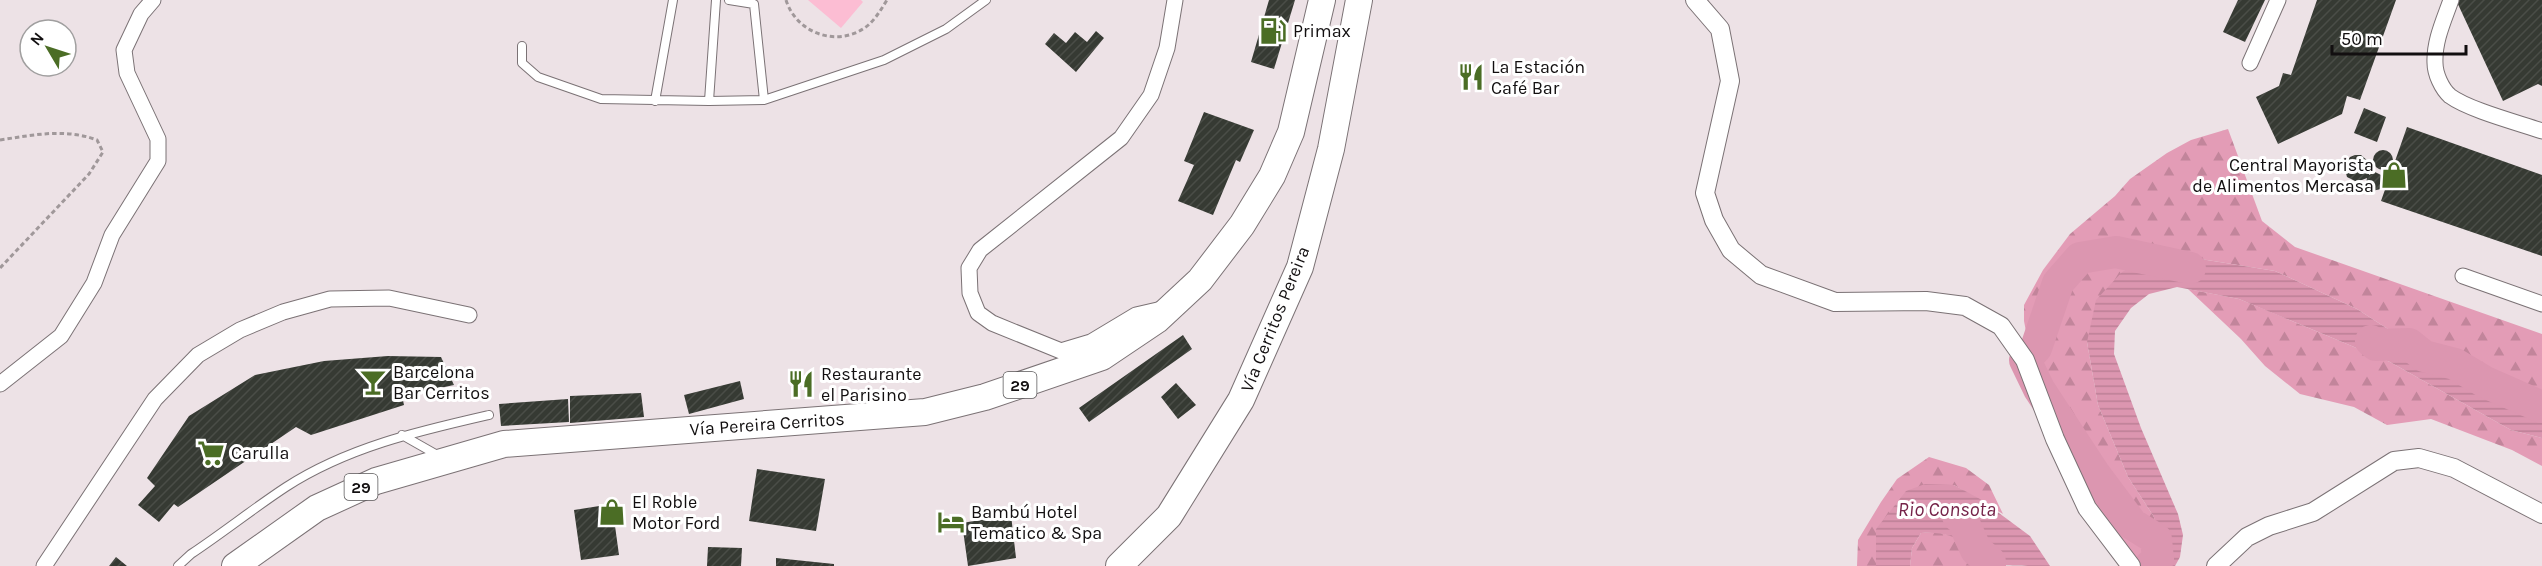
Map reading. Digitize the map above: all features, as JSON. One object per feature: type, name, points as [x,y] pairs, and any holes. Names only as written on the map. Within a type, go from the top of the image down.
[{"type":"highway","name":"Vía Pereira Cerritos","points":[[235,566],[317,508],[376,481],[504,444],[925,412],[985,397],[1101,357],[1157,320],[1173,306],[1200,280],[1242,225],[1272,176],[1292,132],[1322,0]]},
{"type":"highway","name":"Vía Cerritos Pereira","points":[[1119,566],[1169,516],[1241,400],[1300,267],[1331,149],[1359,0]]},
{"type":"street","points":[[0,384],[61,336],[94,283],[112,235],[158,161],[158,139],[127,73],[124,50],[141,14],[153,0]]},
{"type":"street","points":[[1173,306],[1136,315],[1091,342],[1061,351],[992,323],[978,313],[970,292],[969,268],[980,250],[1121,138],[1150,95],[1167,48],[1175,0]]},
{"type":"street","points":[[1695,0],[1720,29],[1730,81],[1705,193],[1714,220],[1731,250],[1761,275],[1836,302],[1926,301],[1965,306],[2001,326],[2025,360],[2055,439],[2086,508],[2130,565]]},
{"type":"street","points":[[2250,63],[2278,0]]},
{"type":"street","points":[[2451,0],[2437,40],[2435,64],[2441,84],[2450,96],[2542,131]]},
{"type":"street","points":[[2463,276],[2542,304]]},
{"type":"street","points":[[45,566],[155,399],[198,355],[240,330],[283,312],[330,299],[389,298],[469,315]]},
{"type":"street","points":[[2216,566],[2247,537],[2269,526],[2313,512],[2394,461],[2419,458],[2454,468],[2542,514]]},
{"type":"lane","points":[[655,101],[673,0]]},
{"type":"lane","points":[[709,102],[716,0]]},
{"type":"lane","points":[[729,0],[754,4],[764,100]]},
{"type":"lane","points":[[522,46],[522,63],[538,77],[601,99],[709,102],[764,100],[884,60],[946,29],[986,0]]},
{"type":"lane","points":[[178,566],[191,554],[287,486],[347,456],[402,435],[489,415]]},
{"type":"lane","points":[[402,435],[446,460]]},
{"type":"lane","points":[[183,566],[191,554]]},
{"type":"path","points":[[786,0],[795,18],[804,26],[827,36],[839,37],[863,29],[873,21],[887,0]]},
{"type":"path","points":[[0,140],[47,133],[80,134],[97,140],[103,152],[89,174],[0,268]]},
{"type":"green space","points":[[2228,129],[2262,221],[2295,247],[2542,334],[2542,407],[2447,371],[2357,309],[2275,271],[2176,255],[2087,342],[2098,405],[2128,477],[2154,517],[2158,559],[2153,566],[2131,566],[2087,508],[2025,360],[2028,342],[2024,305],[2043,270],[2070,234],[2115,196],[2130,179],[2167,153],[2191,140]]},
{"type":"green space","points":[[2188,289],[2239,299],[2390,362],[2511,430],[2542,438],[2542,466],[2512,450],[2431,419],[2387,425],[2354,407],[2300,394],[2265,366],[2241,339]]},
{"type":"green space","points":[[1929,457],[1966,468],[1989,485],[2003,514],[1954,485],[1876,529],[1876,566],[1857,566],[1858,540],[1881,502],[1897,479]]},
{"type":"green space","points":[[1937,532],[1956,537],[1995,566],[1910,566],[1912,548],[1921,533]]},
{"type":"shaded area","points":[[808,0],[861,0],[863,2],[841,28]]},
{"type":"water","points":[[2176,255],[2275,271],[2357,309],[2447,371],[2542,407],[2542,438],[2511,430],[2390,362],[2239,299],[2177,287],[2149,294],[2131,308],[2115,331],[2114,354],[2141,428],[2178,514],[2183,535],[2180,557],[2175,566],[2153,566],[2158,559],[2154,517],[2128,477],[2098,405],[2087,342],[2096,300],[2122,272],[2148,258]]},
{"type":"water","name":"Rio Consota","points":[[1925,484],[1954,485],[1980,499],[2030,536],[2050,566],[1993,564],[1953,537],[1944,534],[1921,533],[1912,548],[1910,566],[1876,566],[1876,529],[1906,491]]},
{"type":"building","name":"Primax","points":[[1269,0],[1295,0],[1274,69],[1251,62]]},
{"type":"building","points":[[2238,0],[2265,0],[2245,42],[2223,32]]},
{"type":"building","points":[[2317,0],[2396,0],[2360,100],[2347,96],[2342,114],[2278,144],[2256,97],[2279,86],[2283,73],[2291,75]]},
{"type":"building","points":[[2456,0],[2542,0],[2542,86],[2538,84],[2503,101]]},
{"type":"building","points":[[1096,31],[1104,38],[1076,72],[1045,44],[1054,33],[1066,43],[1075,32],[1087,42]]},
{"type":"building","points":[[2364,108],[2386,117],[2377,142],[2354,133]]},
{"type":"building","points":[[1204,112],[1254,130],[1240,162],[1236,160],[1213,215],[1178,201],[1194,165],[1184,161]]},
{"type":"building","points":[[2407,127],[2542,175],[2542,256],[2381,201]]},
{"type":"building","points":[[2383,150],[2390,153],[2393,160],[2390,167],[2383,170],[2376,167],[2373,160],[2376,153]]},
{"type":"building","points":[[2361,155],[2369,162],[2369,175],[2375,172],[2383,176],[2385,181],[2381,189],[2372,191],[2366,183],[2367,178],[2357,182],[2347,177],[2344,166],[2350,157]]},
{"type":"building","points":[[1183,335],[1192,349],[1089,422],[1079,408]]},
{"type":"building","points":[[388,356],[441,357],[454,385],[402,396],[404,405],[311,435],[296,427],[178,507],[174,504],[159,522],[138,505],[155,486],[147,478],[189,416],[255,375],[324,361]]},
{"type":"building","points":[[740,381],[744,399],[689,414],[684,395]]},
{"type":"building","points":[[1176,383],[1196,405],[1178,419],[1161,397]]},
{"type":"building","points":[[641,393],[644,417],[570,423],[570,396]]},
{"type":"building","points":[[568,399],[569,422],[501,426],[499,404]]},
{"type":"building","points":[[757,469],[825,479],[816,531],[749,521]]},
{"type":"building","points":[[612,504],[619,555],[581,560],[574,510]]},
{"type":"building","points":[[1011,515],[1016,558],[968,566],[962,523]]},
{"type":"building","points":[[708,547],[742,548],[741,566],[707,566]]},
{"type":"building","points":[[116,557],[127,566],[109,566]]},
{"type":"building","points":[[776,558],[834,564],[834,566],[776,566]]},
{"type":"waterway","points":[[2150,566],[2158,559],[2156,539],[2132,524],[2094,473],[2039,389],[2025,360],[2036,348],[2058,283],[2080,258],[2116,252],[2190,268]]},
{"type":"waterway","points":[[2371,341],[2376,345],[2409,344],[2424,356],[2455,364],[2485,382],[2542,407]]},
{"type":"waterway","points":[[1958,516],[1962,519],[1976,550],[1990,562],[1990,566]]},
{"type":"place","name":"Primax","points":[[1273,31]]},
{"type":"place","name":"La Estación Café Bar","points":[[1471,77]]},
{"type":"place","name":"Central Mayorista de Alimentos Mercasa","points":[[2394,175]]},
{"type":"place","name":"Barcelona Bar Cerritos","points":[[373,382]]},
{"type":"place","name":"Restaurante el Parisino","points":[[801,384]]},
{"type":"place","name":"Carulla","points":[[211,453]]},
{"type":"place","name":"El Roble Motor Ford","points":[[612,512]]},
{"type":"place","name":"Bambú Hotel Tematico & Spa","points":[[951,522]]}]
